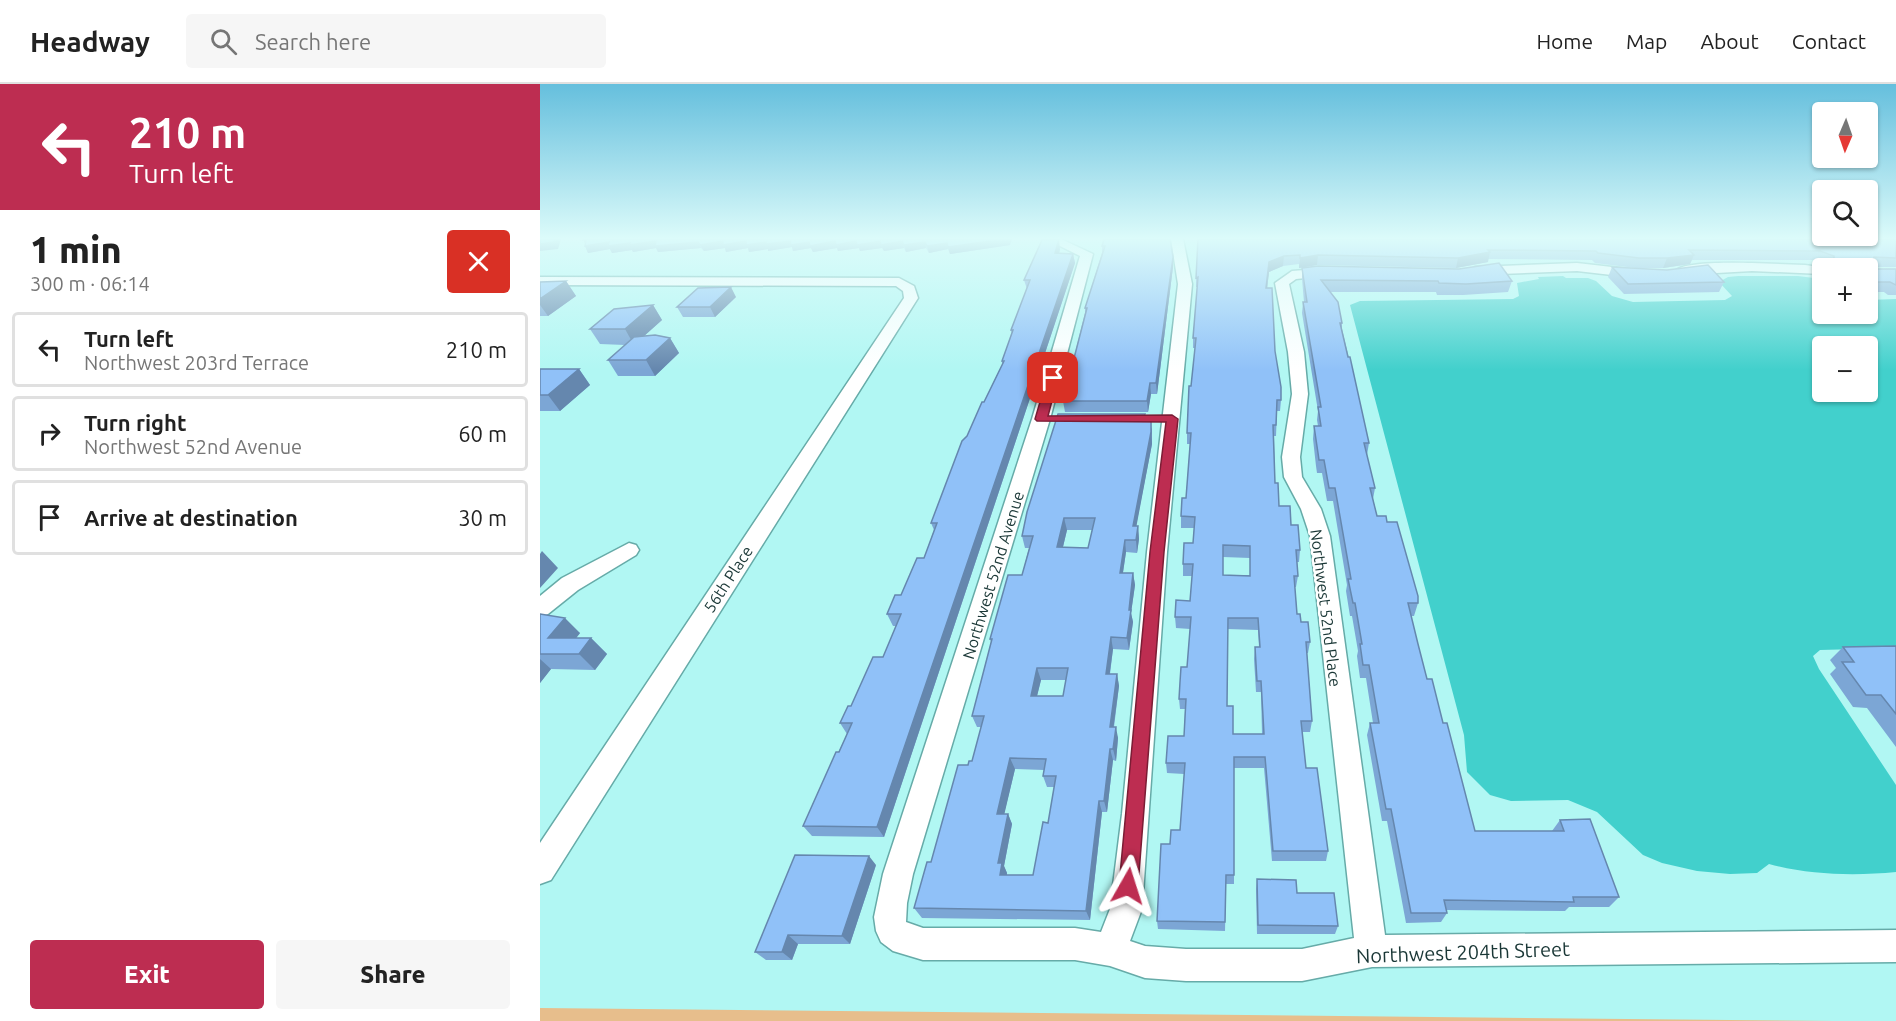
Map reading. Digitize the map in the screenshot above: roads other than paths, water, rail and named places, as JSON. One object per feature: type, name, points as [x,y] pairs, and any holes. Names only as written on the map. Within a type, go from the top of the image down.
[{"type":"street","name":"56th Place","points":[[540,869],[911,298],[909,289],[900,283]]},
{"type":"street","name":"Northwest 52nd Avenue","points":[[892,932],[888,917],[898,874],[1047,419],[1080,283]]},
{"type":"street","points":[[1110,950],[1126,909],[1157,552],[1185,283]]},
{"type":"street","name":"Northwest 52nd Place","points":[[1282,283],[1296,352],[1300,394],[1291,457],[1293,477],[1311,509],[1320,536],[1366,921],[1372,951]]},
{"type":"street","points":[[1148,419],[1172,419]]},
{"type":"street","points":[[540,608],[570,584],[629,550]]},
{"type":"street","name":"Northwest 204th Street","points":[[892,932],[904,940],[923,944],[1075,944],[1110,950],[1145,962],[1186,965],[1302,965],[1372,951],[1896,946]]},
{"type":"water","points":[[1519,283],[1598,283],[1612,296],[1633,302],[1725,300],[1732,296],[1720,283],[1812,283],[1812,324],[1878,324],[1878,300],[1896,299],[1896,648],[1820,650],[1813,656],[1819,669],[1896,785],[1896,872],[1832,874],[1769,864],[1757,873],[1730,874],[1697,871],[1662,863],[1643,855],[1597,812],[1568,800],[1511,801],[1490,795],[1467,772],[1464,735],[1350,305],[1360,301],[1513,299],[1519,296]]}]
